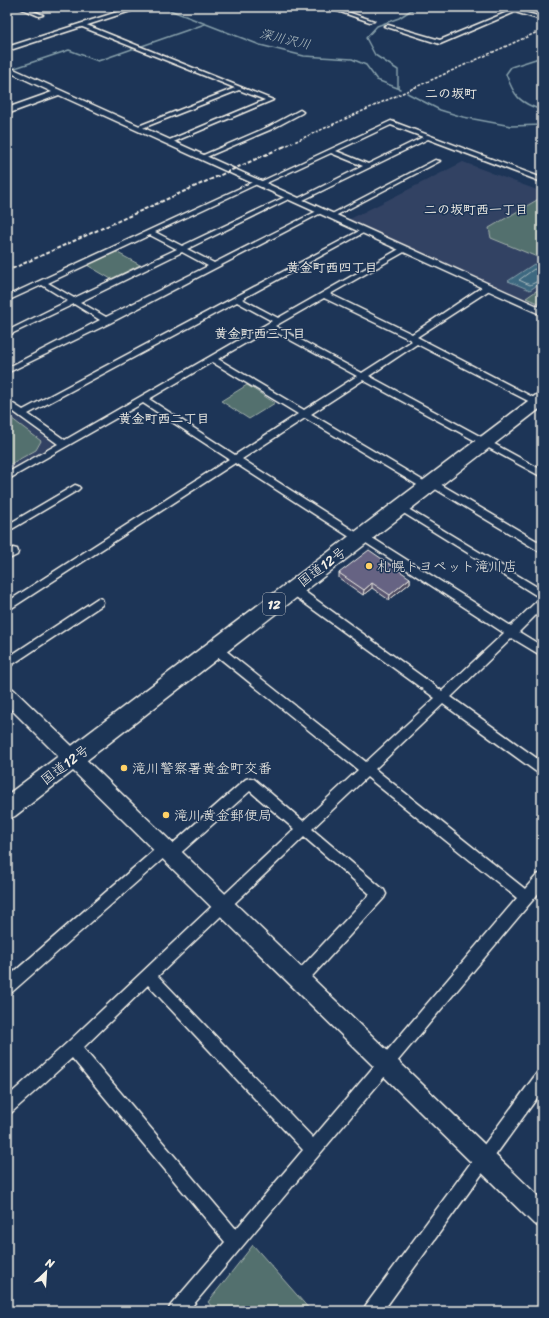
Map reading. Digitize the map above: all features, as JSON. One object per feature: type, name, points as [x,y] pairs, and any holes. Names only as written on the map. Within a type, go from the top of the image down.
[{"type":"highway","name":"国道12号","points":[[7,809],[485,442],[540,402]]},
{"type":"street","points":[[20,7],[41,15]]},
{"type":"street","points":[[7,49],[140,7]]},
{"type":"street","points":[[328,7],[372,21]]},
{"type":"street","points":[[502,7],[542,18]]},
{"type":"street","points":[[386,26],[440,42],[523,7]]},
{"type":"street","points":[[82,25],[270,100],[169,142]]},
{"type":"street","points":[[7,68],[542,312]]},
{"type":"street","points":[[138,128],[239,88]]},
{"type":"street","points":[[7,111],[59,92]]},
{"type":"street","points":[[202,157],[270,128],[300,112]]},
{"type":"street","points":[[7,299],[150,232],[391,123],[542,180]]},
{"type":"street","points":[[7,334],[181,249],[367,166],[428,137]]},
{"type":"street","points":[[330,151],[367,166]]},
{"type":"street","points":[[331,216],[437,161]]},
{"type":"street","points":[[7,371],[321,211]]},
{"type":"street","points":[[22,414],[363,231]]},
{"type":"street","points":[[150,232],[214,266]]},
{"type":"street","points":[[7,477],[403,249]]},
{"type":"street","points":[[43,283],[107,321]]},
{"type":"street","points":[[7,607],[305,414],[362,376],[488,287]]},
{"type":"street","points":[[325,294],[540,402]]},
{"type":"street","points":[[237,299],[278,321]]},
{"type":"street","points":[[270,326],[542,474]]},
{"type":"street","points":[[212,359],[305,414],[542,549]]},
{"type":"street","points":[[143,399],[235,459],[542,652]]},
{"type":"street","points":[[7,403],[65,444]]},
{"type":"street","points":[[7,529],[75,488]]},
{"type":"street","points":[[400,507],[542,595]]},
{"type":"street","points":[[294,589],[542,769]]},
{"type":"street","points":[[7,664],[98,602]]},
{"type":"street","points":[[7,1107],[73,1047],[442,696],[542,603]]},
{"type":"street","points":[[216,649],[365,770],[527,898]]},
{"type":"street","points":[[7,694],[167,852],[542,1216]]},
{"type":"street","points":[[7,987],[250,783],[379,894],[299,980]]},
{"type":"street","points":[[177,1311],[542,879]]},
{"type":"street","points":[[148,975],[313,1150]]},
{"type":"street","points":[[73,1047],[236,1242]]},
{"type":"street","points":[[372,1311],[542,1078]]},
{"type":"shaded area","points":[[463,162],[542,192],[542,307],[348,220]]},
{"type":"shaded area","points":[[7,410],[54,444],[7,471]]},
{"type":"green space","points":[[542,197],[542,259],[491,238],[489,228]]},
{"type":"green space","points":[[116,252],[140,265],[111,279],[87,265]]},
{"type":"green space","points":[[542,287],[542,305],[526,298]]},
{"type":"green space","points":[[247,385],[275,403],[249,419],[221,401]]},
{"type":"green space","points":[[7,415],[41,441],[36,450],[7,466]]},
{"type":"green space","points":[[253,1245],[311,1311],[215,1311],[208,1302]]},
{"type":"water","points":[[534,264],[542,268],[542,282],[530,290],[508,281]]},
{"type":"building","name":"札幌トヨペット滝川店","points":[[369,550],[410,578],[390,595],[372,583],[364,590],[339,573]]},
{"type":"waterway","name":"深川沢川","points":[[162,7],[260,45],[304,56],[352,59],[366,65],[377,80],[400,89]]},
{"type":"waterway","points":[[398,88],[398,70],[375,55],[366,38],[377,26],[399,18],[416,7]]},
{"type":"waterway","points":[[139,47],[205,24]]},
{"type":"waterway","points":[[15,68],[69,50],[98,61],[135,48]]},
{"type":"waterway","points":[[542,57],[511,67],[506,74],[518,98],[528,105],[542,110]]},
{"type":"waterway","name":"深川沢川","points":[[407,93],[440,110],[463,117],[511,126],[542,125]]},
{"type":"railway","points":[[283,147],[542,30]]},
{"type":"railway","points":[[7,271],[285,146]]},
{"type":"place","name":"札幌トヨペット滝川店","points":[[369,566]]},
{"type":"place","name":"滝川警察署黄金町交番","points":[[124,768]]},
{"type":"place","name":"滝川黄金郵便局","points":[[166,815]]},
{"type":"district","name":"二の坂町","points":[[451,93]]},
{"type":"district","name":"二の坂町西一丁目","points":[[476,209]]},
{"type":"district","name":"黄金町西四丁目","points":[[332,267]]},
{"type":"district","name":"黄金町西三丁目","points":[[260,333]]},
{"type":"district","name":"黄金町西二丁目","points":[[164,418]]}]
